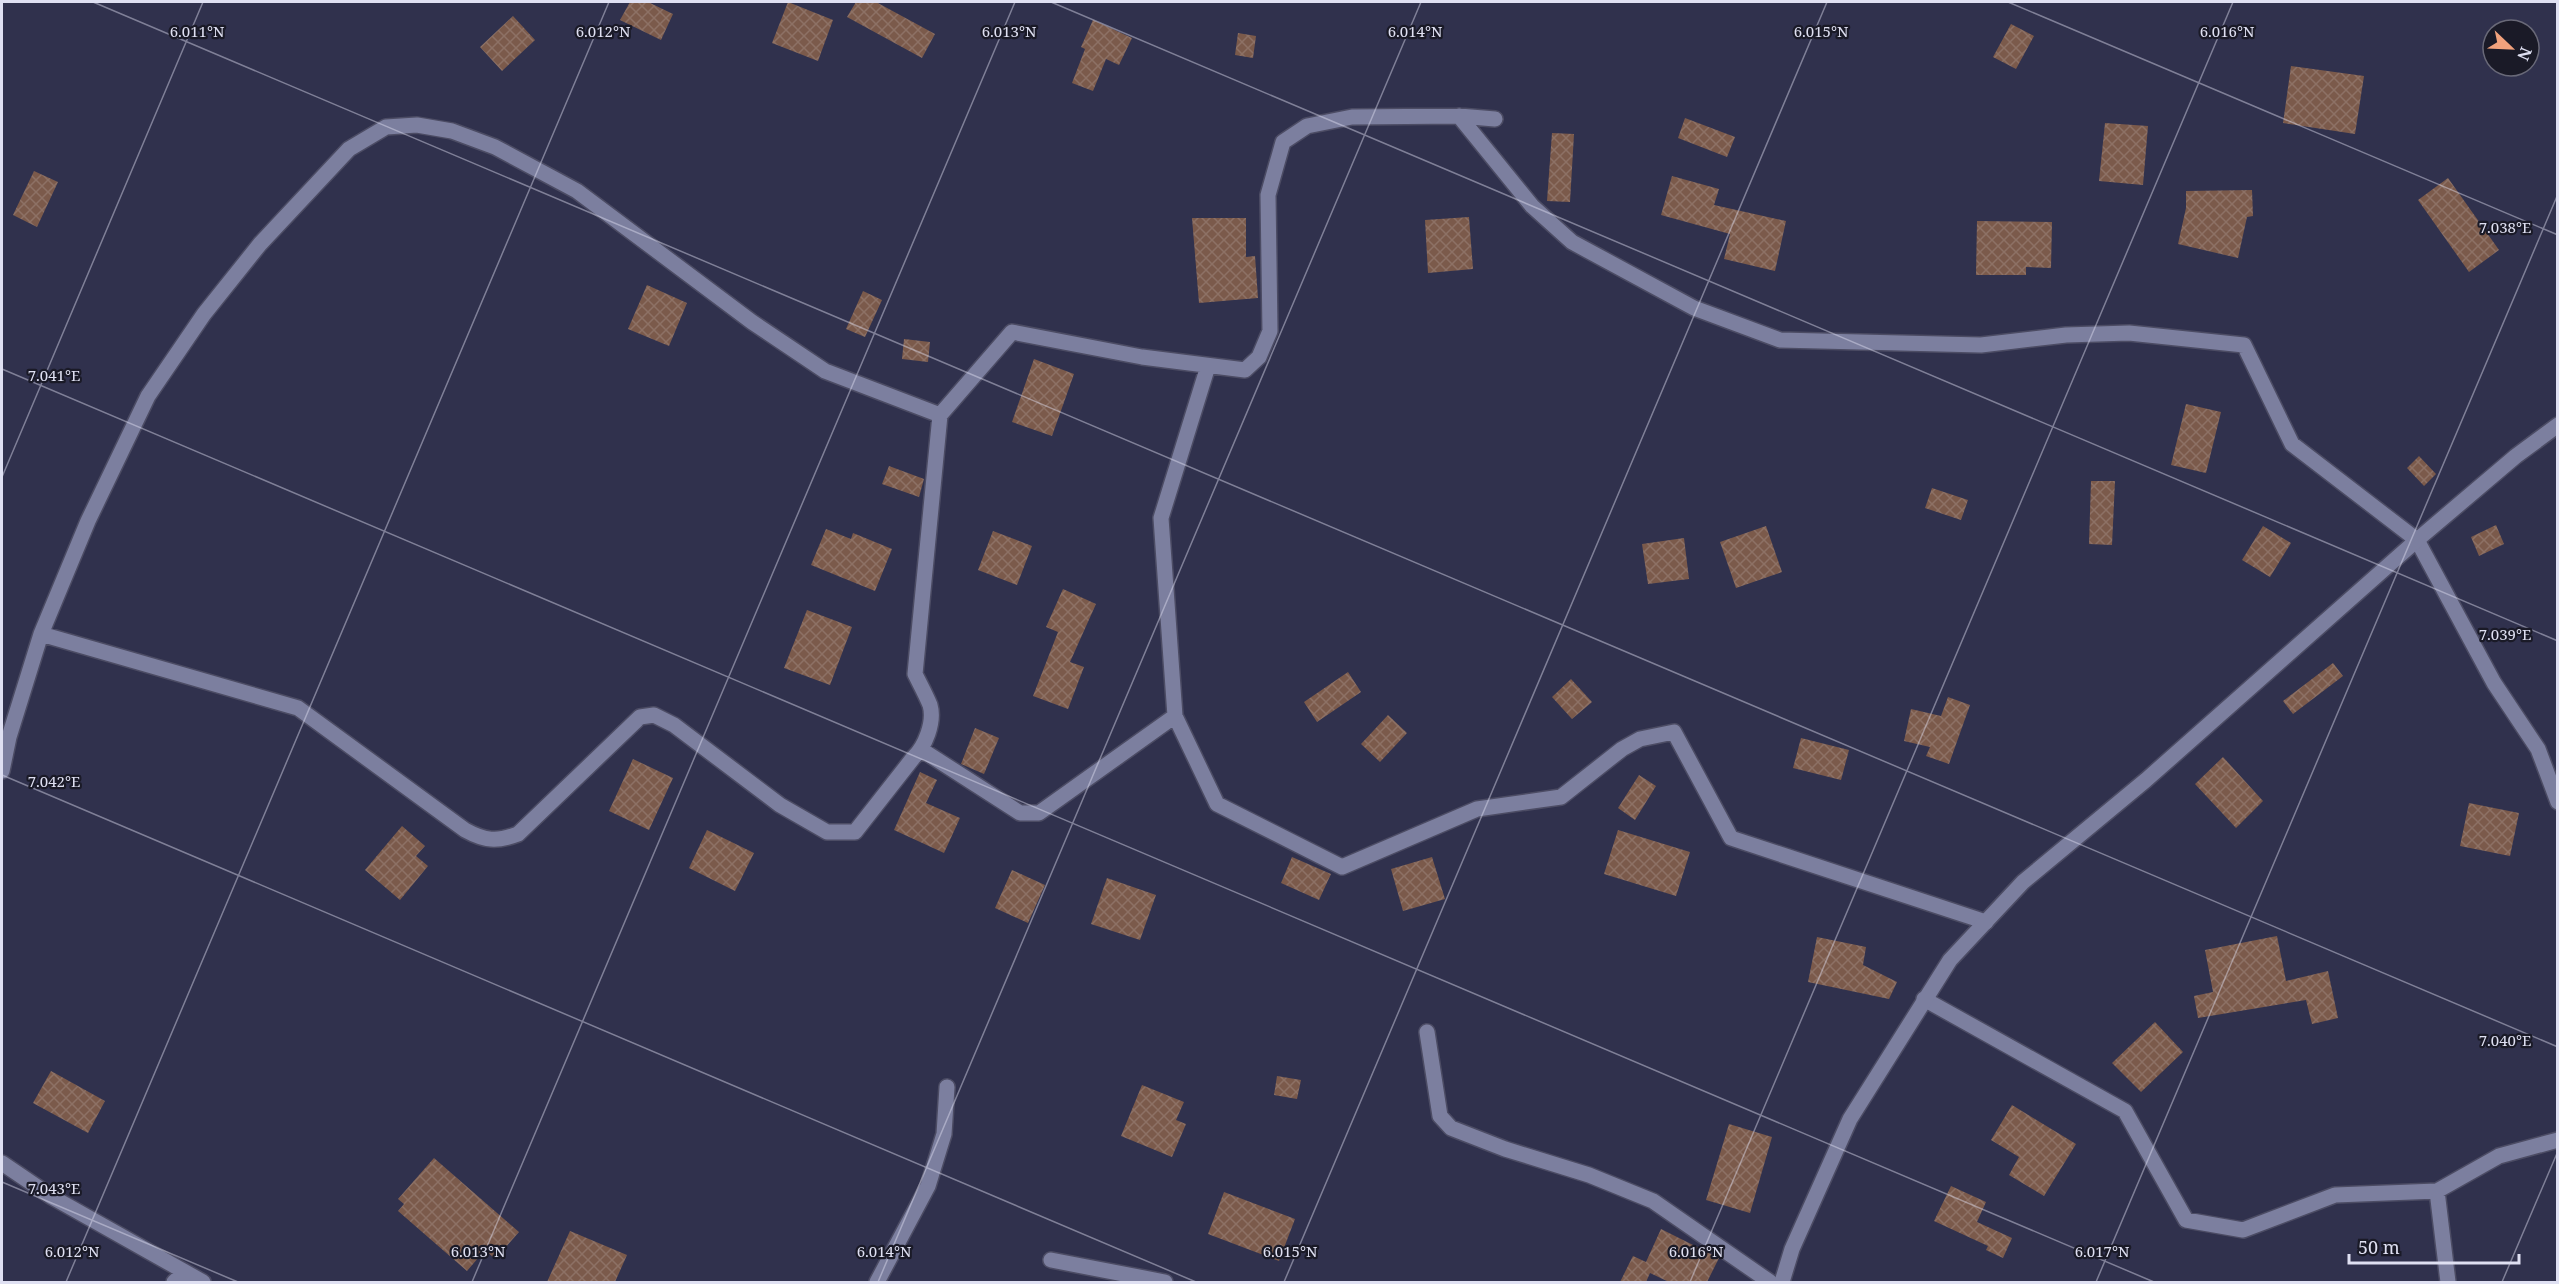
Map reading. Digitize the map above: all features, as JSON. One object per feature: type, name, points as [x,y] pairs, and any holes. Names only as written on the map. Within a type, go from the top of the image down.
[{"type":"street","points":[[41,634],[298,708],[465,830],[481,839],[500,840],[518,834],[640,717],[654,715],[674,724],[780,805],[827,832],[855,832],[913,758],[922,750],[927,740],[931,707],[915,674],[940,415],[1012,332],[1142,357],[1245,370],[1259,357],[1270,331],[1268,195],[1283,142],[1307,126],[1352,117],[1459,116],[1495,119]]},
{"type":"street","points":[[1459,116],[1532,206],[1572,242],[1694,308],[1780,340],[1981,345],[2066,335],[2129,333],[2244,345],[2292,444],[2417,540],[2494,682],[2538,749],[2558,802]]},
{"type":"street","points":[[2,771],[9,737],[41,634],[88,521],[148,396],[198,323],[260,244],[349,149],[386,127],[417,125],[452,131],[495,147],[577,191],[752,322],[825,371],[940,415]]},
{"type":"street","points":[[1208,366],[1161,518],[1175,716],[1217,804],[1342,867],[1477,809],[1560,797],[1622,749],[1640,739],[1674,732],[1731,838],[1986,922]]},
{"type":"street","points":[[1782,1282],[1792,1249],[1850,1119],[1950,960],[2023,882],[2154,772],[2417,540],[2516,456],[2558,425]]},
{"type":"street","points":[[922,750],[1020,813],[1040,813],[1175,716]]},
{"type":"street","points":[[1924,999],[2125,1111],[2186,1220],[2243,1230],[2335,1195],[2437,1191],[2499,1156],[2558,1140]]},
{"type":"street","points":[[1428,1032],[1440,1116],[1451,1128],[1505,1149],[1598,1178],[1644,1197],[1699,1232],[1740,1264],[1770,1282]]},
{"type":"street","points":[[877,1282],[928,1186],[944,1134],[947,1087]]},
{"type":"street","points":[[2,1163],[179,1277],[204,1282]]},
{"type":"street","points":[[2437,1191],[2448,1282]]},
{"type":"street","points":[[1051,1260],[1165,1282]]},
{"type":"building","points":[[630,2],[648,2],[673,14],[661,40],[620,20]]},
{"type":"building","points":[[788,2],[833,20],[818,61],[772,43]]},
{"type":"building","points":[[856,2],[876,2],[935,34],[922,58],[847,17]]},
{"type":"building","points":[[513,16],[535,40],[502,71],[480,47]]},
{"type":"building","points":[[1093,20],[1132,38],[1119,65],[1106,59],[1093,91],[1072,83],[1085,49],[1081,47]]},
{"type":"building","points":[[2011,24],[2034,36],[2016,69],[1993,57]]},
{"type":"building","points":[[1238,33],[1256,36],[1253,58],[1235,55]]},
{"type":"building","points":[[2291,66],[2364,76],[2355,134],[2283,123]]},
{"type":"building","points":[[1685,118],[1735,137],[1727,157],[1678,138]]},
{"type":"building","points":[[2105,123],[2148,126],[2143,185],[2099,181]]},
{"type":"building","points":[[1552,133],[1574,134],[1570,202],[1547,201]]},
{"type":"building","points":[[34,171],[58,182],[37,227],[13,215]]},
{"type":"building","points":[[1672,176],[1719,189],[1714,205],[1786,221],[1775,271],[1724,259],[1730,234],[1661,215]]},
{"type":"building","points":[[2448,178],[2499,250],[2469,272],[2418,200]]},
{"type":"building","points":[[2252,190],[2253,216],[2247,217],[2238,258],[2178,244],[2186,208],[2186,191]]},
{"type":"building","points":[[1469,217],[1473,269],[1428,273],[1425,220]]},
{"type":"building","points":[[1192,218],[1246,218],[1246,257],[1255,256],[1258,298],[1199,303]]},
{"type":"building","points":[[1977,221],[2052,222],[2051,268],[2026,267],[2026,275],[1976,275]]},
{"type":"building","points":[[647,285],[687,303],[669,346],[628,329]]},
{"type":"building","points":[[863,291],[882,300],[865,337],[846,329]]},
{"type":"building","points":[[904,339],[930,342],[928,362],[902,359]]},
{"type":"building","points":[[1034,359],[1074,374],[1052,436],[1012,422]]},
{"type":"building","points":[[2186,404],[2221,412],[2206,473],[2171,465]]},
{"type":"building","points":[[2419,456],[2436,474],[2424,486],[2407,468]]},
{"type":"building","points":[[889,466],[924,479],[919,497],[882,484]]},
{"type":"building","points":[[2091,481],[2115,481],[2112,545],[2089,544]]},
{"type":"building","points":[[1932,488],[1968,500],[1961,520],[1925,508]]},
{"type":"building","points":[[2496,525],[2504,544],[2479,556],[2471,537]]},
{"type":"building","points":[[1766,526],[1782,572],[1736,588],[1720,542]]},
{"type":"building","points":[[2263,526],[2291,543],[2270,577],[2242,560]]},
{"type":"building","points":[[826,529],[851,539],[853,533],[892,549],[875,591],[811,565]]},
{"type":"building","points":[[993,531],[1032,546],[1017,585],[978,570]]},
{"type":"building","points":[[1684,538],[1689,579],[1648,584],[1642,544]]},
{"type":"building","points":[[1063,589],[1096,604],[1070,662],[1084,667],[1068,709],[1033,696],[1058,632],[1046,627]]},
{"type":"building","points":[[807,610],[852,627],[830,685],[784,668]]},
{"type":"building","points":[[2333,663],[2343,676],[2293,714],[2283,701]]},
{"type":"building","points":[[1348,672],[1361,692],[1317,722],[1304,702]]},
{"type":"building","points":[[1571,679],[1592,702],[1572,719],[1552,697]]},
{"type":"building","points":[[1948,697],[1970,705],[1949,764],[1926,756],[1930,747],[1904,741],[1911,709],[1941,716]]},
{"type":"building","points":[[1388,715],[1407,733],[1380,762],[1361,744]]},
{"type":"building","points":[[975,728],[999,738],[984,774],[961,764]]},
{"type":"building","points":[[1801,738],[1849,750],[1841,780],[1793,768]]},
{"type":"building","points":[[2223,757],[2263,801],[2236,828],[2195,784]]},
{"type":"building","points":[[633,759],[673,778],[649,830],[609,811]]},
{"type":"building","points":[[920,772],[937,780],[926,803],[960,818],[944,853],[894,830]]},
{"type":"building","points":[[1639,775],[1656,786],[1635,820],[1618,808]]},
{"type":"building","points":[[2469,803],[2519,813],[2510,856],[2460,846]]},
{"type":"building","points":[[402,826],[425,846],[416,856],[428,866],[400,900],[365,870]]},
{"type":"building","points":[[707,830],[754,853],[735,891],[689,868]]},
{"type":"building","points":[[1618,830],[1690,852],[1676,896],[1604,874]]},
{"type":"building","points":[[1292,857],[1331,874],[1319,900],[1281,883]]},
{"type":"building","points":[[1432,857],[1445,899],[1403,911],[1391,869]]},
{"type":"building","points":[[1012,870],[1045,885],[1028,923],[995,908]]},
{"type":"building","points":[[1107,878],[1156,895],[1140,940],[1091,924]]},
{"type":"building","points":[[2277,936],[2286,981],[2328,971],[2338,1018],[2312,1024],[2306,1000],[2198,1018],[2194,996],[2213,992],[2205,950]]},
{"type":"building","points":[[1817,937],[1866,947],[1863,965],[1897,982],[1889,999],[1808,982]]},
{"type":"building","points":[[2155,1022],[2183,1052],[2141,1092],[2112,1063]]},
{"type":"building","points":[[51,1071],[105,1101],[88,1133],[33,1103]]},
{"type":"building","points":[[1277,1076],[1301,1080],[1297,1099],[1274,1095]]},
{"type":"building","points":[[1142,1085],[1184,1102],[1176,1120],[1186,1124],[1172,1157],[1121,1136]]},
{"type":"building","points":[[2012,1105],[2076,1144],[2044,1196],[2009,1175],[2019,1157],[1991,1140]]},
{"type":"building","points":[[1729,1124],[1772,1137],[1750,1213],[1706,1200]]},
{"type":"building","points":[[434,1158],[519,1232],[495,1259],[485,1250],[467,1271],[398,1211],[404,1204],[398,1199]]},
{"type":"building","points":[[1951,1186],[1986,1202],[1977,1222],[2012,1238],[2003,1258],[1986,1250],[1988,1246],[1934,1221]]},
{"type":"building","points":[[1224,1192],[1295,1219],[1279,1261],[1208,1234]]},
{"type":"building","points":[[1661,1229],[1719,1258],[1707,1282],[1669,1282],[1650,1273],[1646,1282],[1620,1282],[1633,1256],[1646,1262]]},
{"type":"building","points":[[570,1231],[627,1255],[615,1282],[547,1282]]}]
